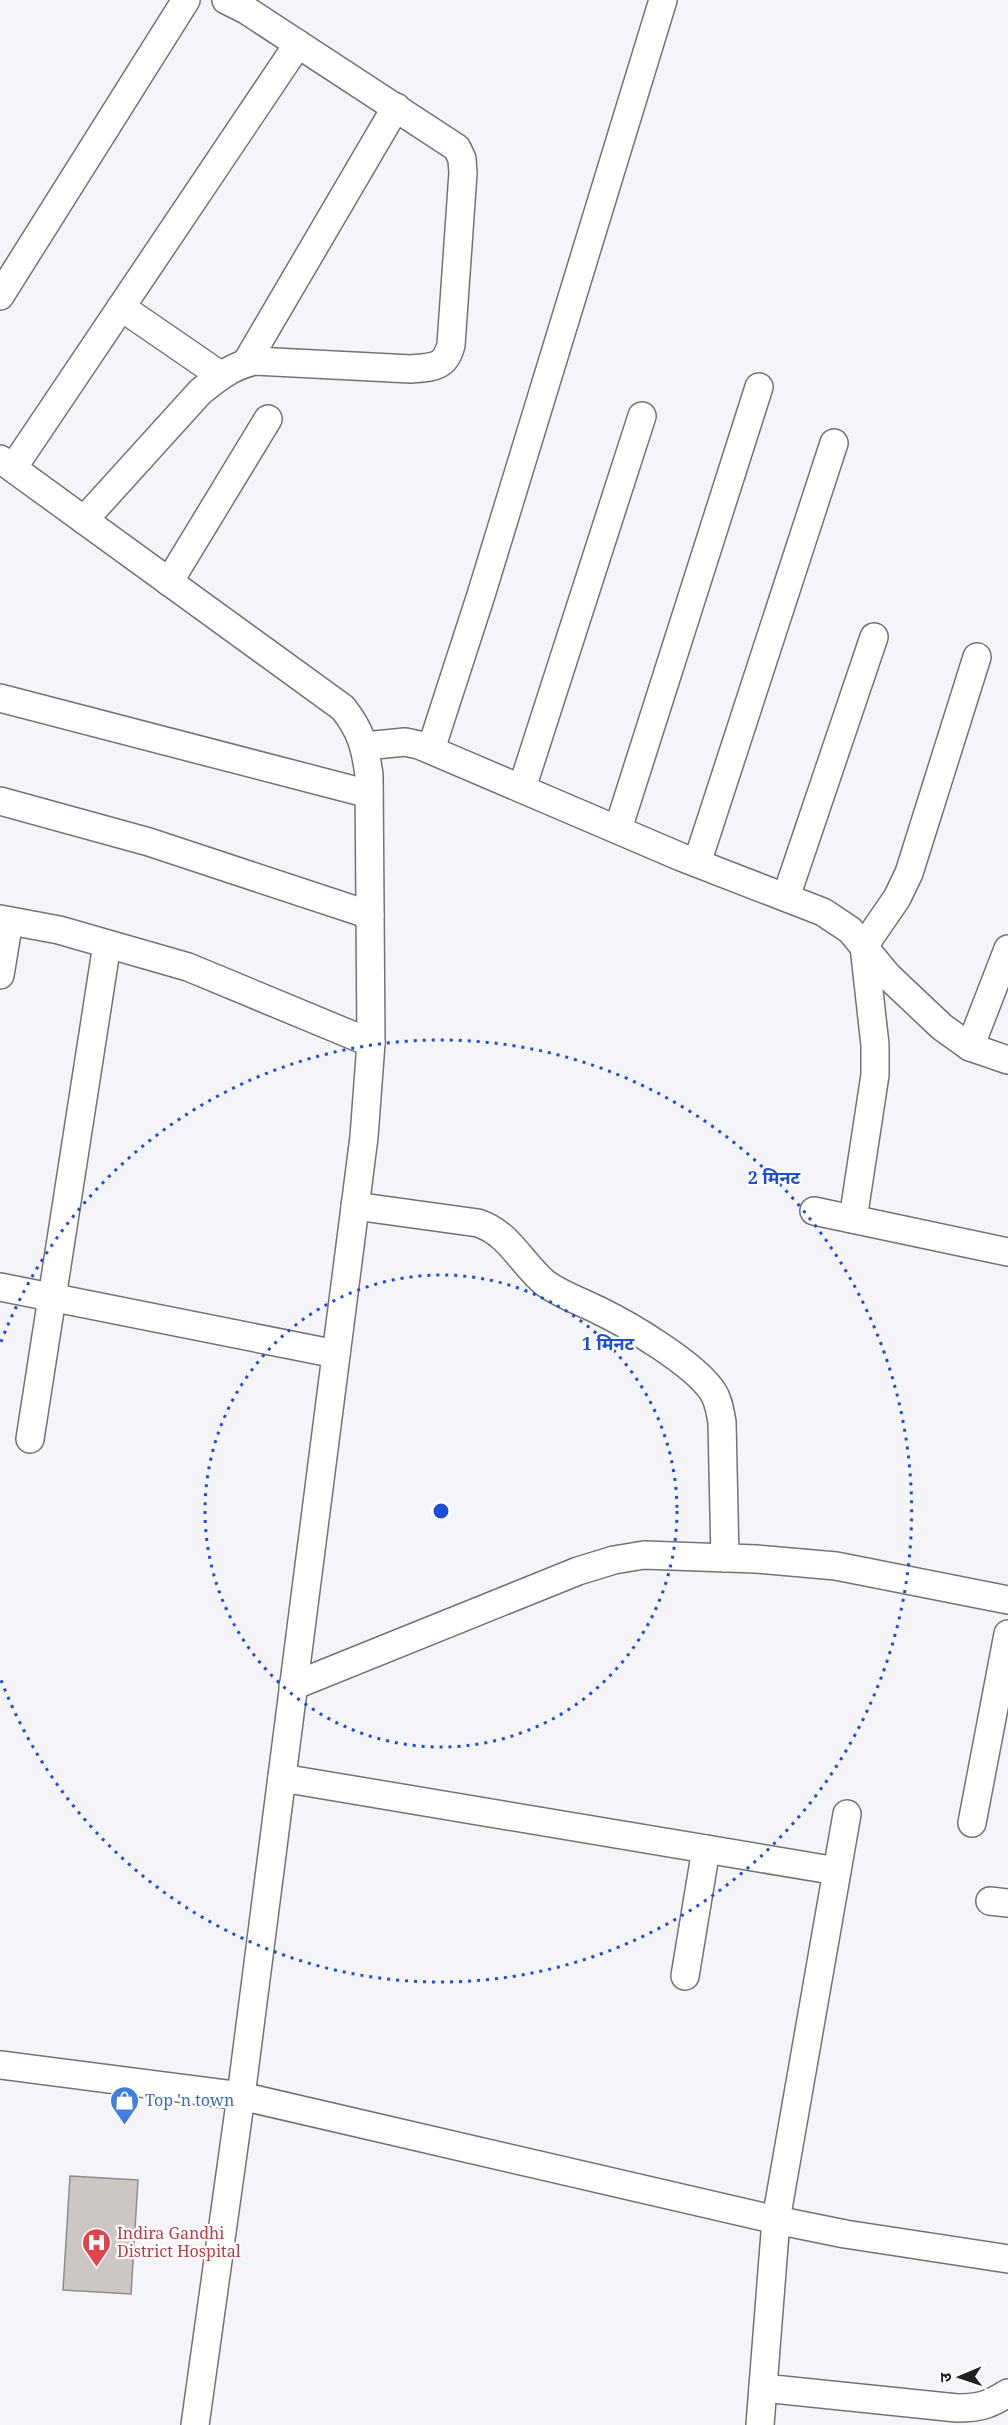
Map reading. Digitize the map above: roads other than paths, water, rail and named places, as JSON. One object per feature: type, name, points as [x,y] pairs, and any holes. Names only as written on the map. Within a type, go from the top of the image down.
[{"type":"street","points":[[0,296],[186,0]]},
{"type":"street","points":[[84,520],[200,392],[220,375],[255,361],[431,368],[442,363],[452,345],[462,159],[457,148],[246,10],[226,0]]},
{"type":"street","points":[[431,749],[488,572],[663,0]]},
{"type":"street","points":[[195,2425],[241,2096],[364,1137],[371,1043],[369,794],[365,746],[355,723],[343,708],[6,464],[121,307],[298,44]]},
{"type":"street","points":[[246,363],[396,107]]},
{"type":"street","points":[[121,307],[220,375]]},
{"type":"street","points":[[618,829],[759,387]]},
{"type":"street","points":[[522,788],[642,416]]},
{"type":"street","points":[[169,582],[268,419]]},
{"type":"street","points":[[697,863],[834,443]]},
{"type":"street","points":[[786,897],[874,637]]},
{"type":"street","points":[[853,1219],[875,1075],[875,1045],[864,946],[897,898],[909,873],[977,657]]},
{"type":"street","points":[[0,698],[369,794]]},
{"type":"street","points":[[365,746],[405,742],[431,749],[697,863],[786,897],[838,920],[850,930],[888,976],[942,1027],[970,1047],[1008,1060]]},
{"type":"street","points":[[0,801],[149,842],[370,915]]},
{"type":"street","points":[[0,975],[4,920],[59,930],[199,971],[371,1043]]},
{"type":"street","points":[[30,1439],[107,944]]},
{"type":"street","points":[[970,1047],[1008,949]]},
{"type":"street","points":[[355,1206],[478,1223],[492,1228],[503,1235],[545,1283],[631,1328],[702,1377],[716,1399],[722,1422],[725,1558]]},
{"type":"street","points":[[814,1211],[1008,1252]]},
{"type":"street","points":[[0,1287],[52,1295],[336,1354]]},
{"type":"street","points":[[293,1686],[578,1571],[614,1560],[644,1555],[836,1566],[1008,1600]]},
{"type":"street","points":[[972,1823],[1008,1634]]},
{"type":"street","points":[[282,1778],[837,1871]]},
{"type":"street","points":[[760,2425],[776,2220],[847,1814]]},
{"type":"street","points":[[685,1976],[706,1849]]},
{"type":"street","points":[[0,2065],[241,2096],[776,2220],[845,2234],[1008,2259]]},
{"type":"street","points":[[763,2388],[957,2408],[975,2408],[991,2404],[1008,2393]]},
{"type":"place","name":"Top 'n town","points":[[124,2126]]},
{"type":"place","name":"Indira Gandhi District Hospital","points":[[96,2268]]}]
